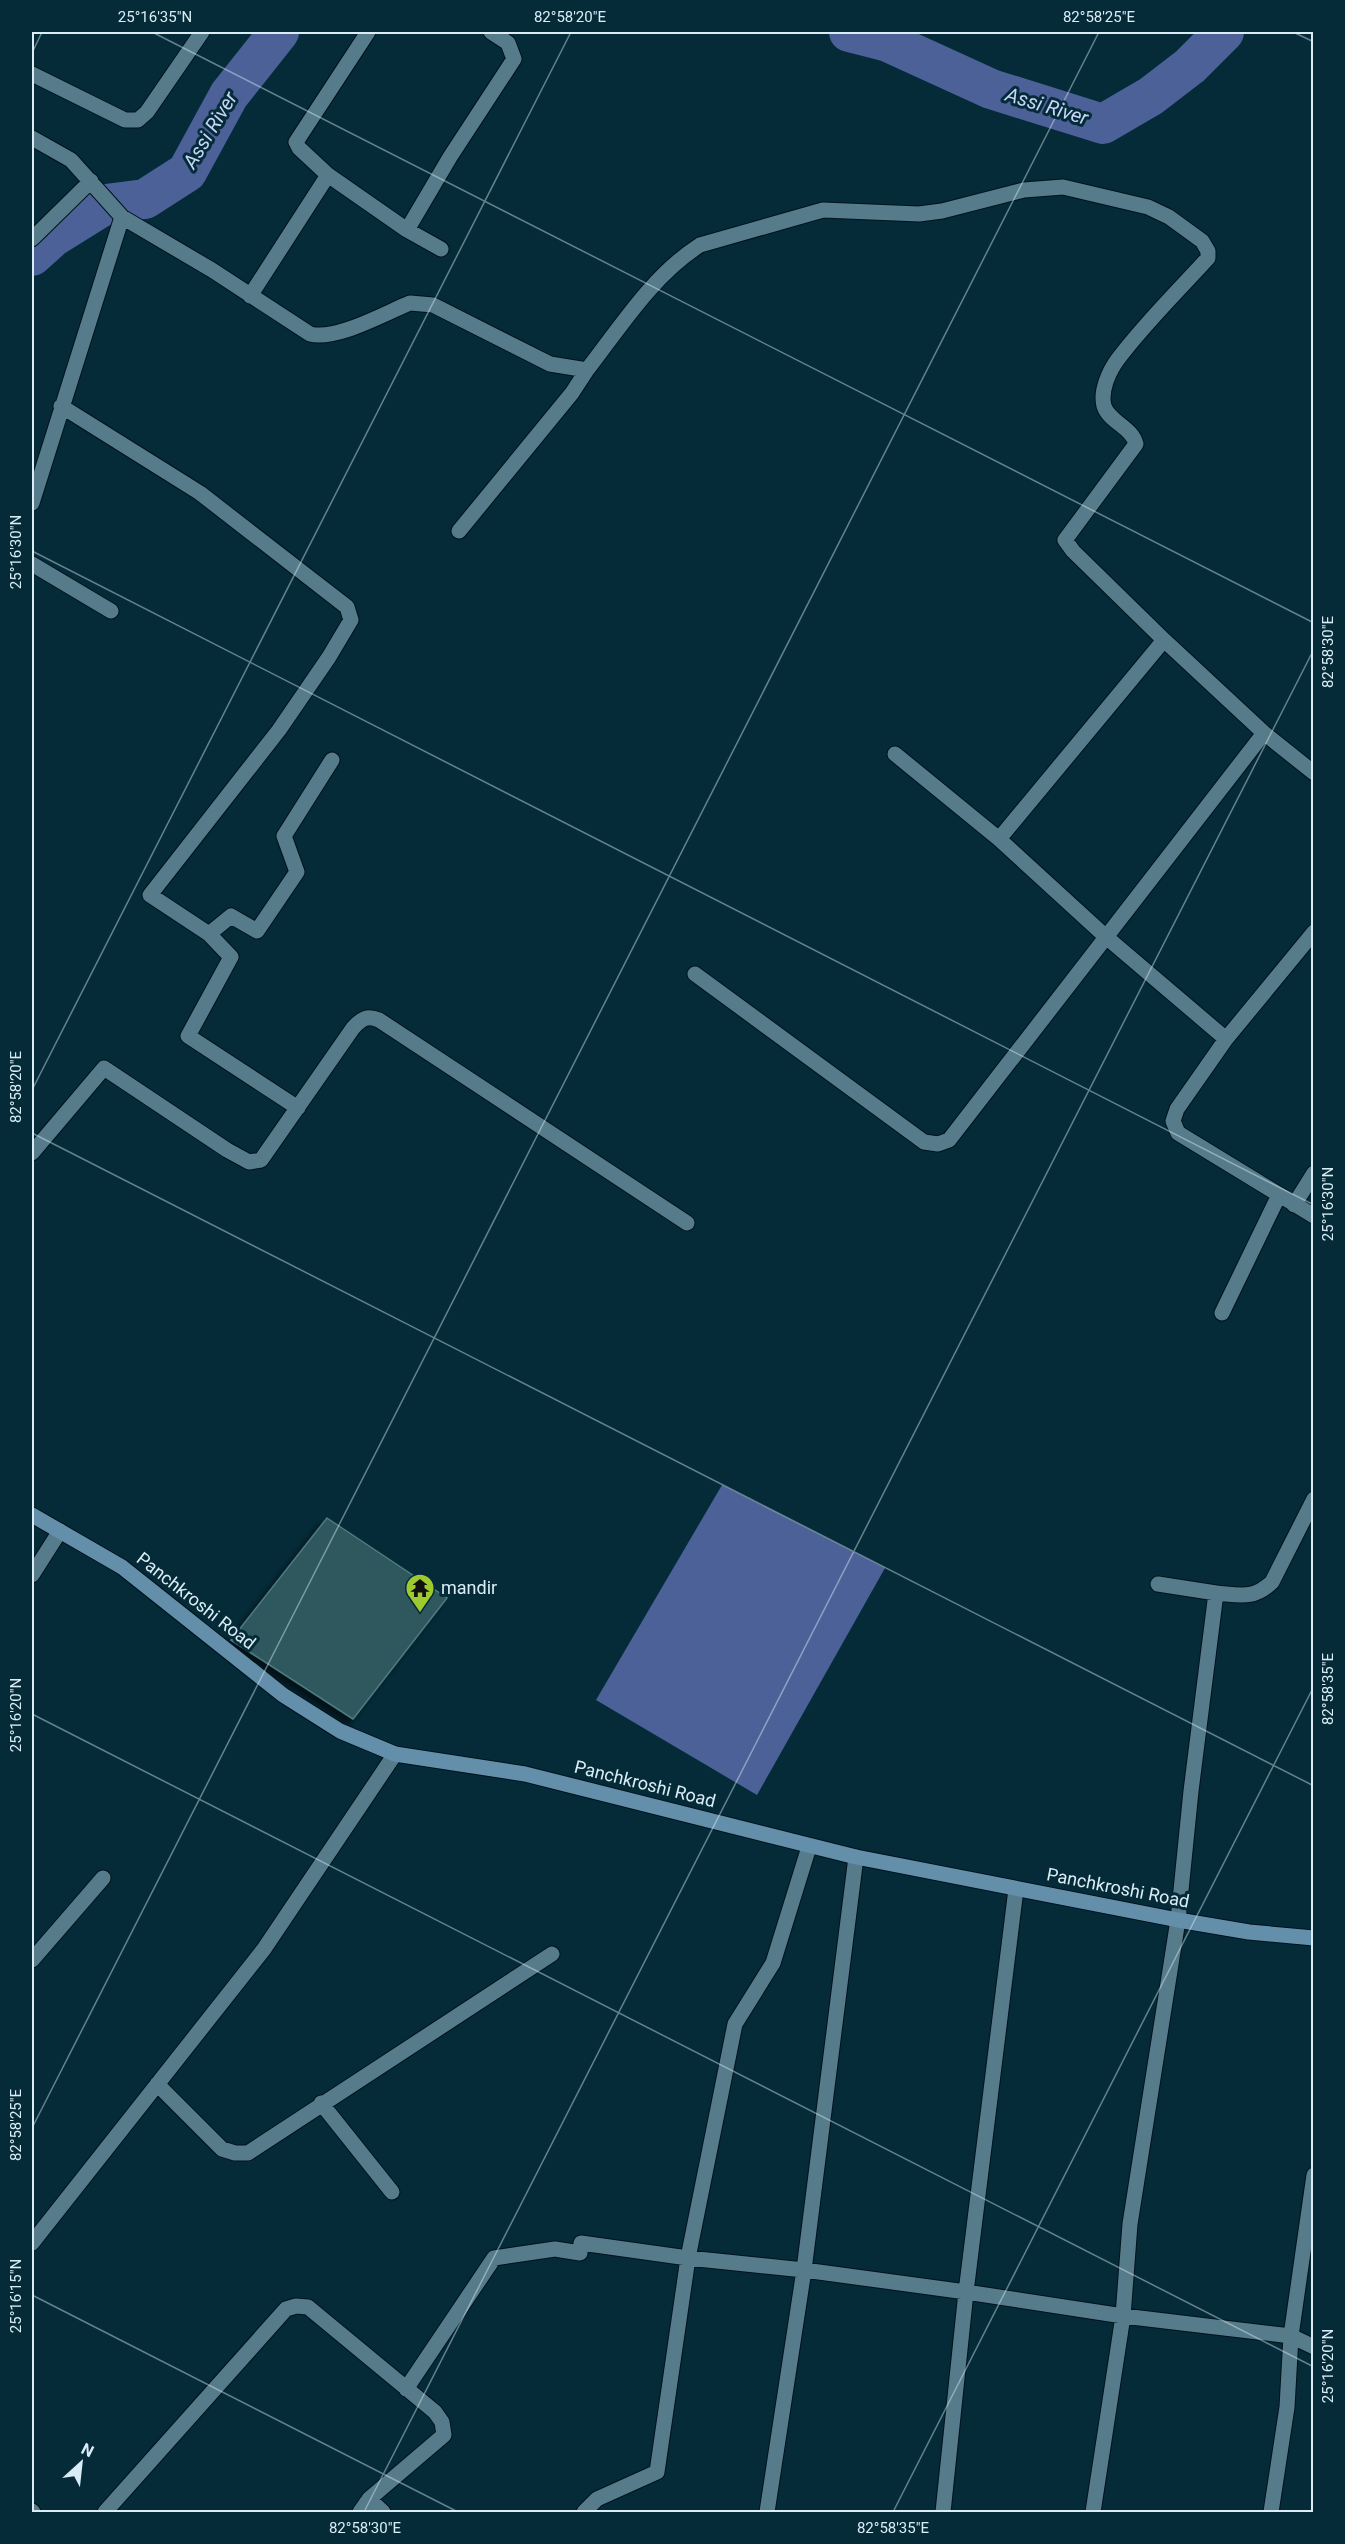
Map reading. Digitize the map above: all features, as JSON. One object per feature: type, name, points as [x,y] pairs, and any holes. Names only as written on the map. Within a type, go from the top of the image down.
[{"type":"street","points":[[32,74],[125,120],[138,120],[147,112],[202,32]]},
{"type":"street","points":[[368,32],[296,142],[299,148],[328,175],[407,230],[441,249]]},
{"type":"street","points":[[407,230],[450,157],[514,59],[508,43],[491,32]]},
{"type":"street","points":[[32,138],[71,160],[119,214],[310,333],[318,336],[336,333],[410,303],[421,303],[433,305],[550,364],[587,370]]},
{"type":"street","points":[[250,296],[328,175]]},
{"type":"street","points":[[32,239],[91,181]]},
{"type":"street","points":[[459,531],[572,393],[587,370],[657,281],[686,254],[700,245],[803,214],[841,209],[919,214],[1043,187],[1063,187],[1148,207],[1169,218],[1202,241],[1208,251],[1208,258],[1117,360],[1106,381],[1105,409],[1134,437],[1136,444],[1065,540],[1073,551],[1164,640],[1264,733],[1314,773]]},
{"type":"street","points":[[32,503],[119,214]]},
{"type":"street","points":[[61,406],[200,493],[347,606],[351,614],[351,620],[329,657],[279,730],[150,895],[209,934],[231,957],[188,1036],[298,1108]]},
{"type":"street","points":[[32,564],[111,610]]},
{"type":"street","points":[[999,838],[1164,640]]},
{"type":"street","points":[[695,974],[924,1142],[938,1143],[949,1140],[1264,733]]},
{"type":"street","points":[[895,754],[999,838],[1105,936],[1226,1039]]},
{"type":"street","points":[[209,934],[231,916],[256,931],[297,872],[284,836],[332,760]]},
{"type":"street","points":[[1314,932],[1226,1039],[1177,1108],[1173,1121],[1178,1133],[1314,1216]]},
{"type":"street","points":[[32,1153],[104,1068],[227,1150],[249,1162],[261,1160],[353,1028],[364,1018],[375,1018],[687,1222]]},
{"type":"street","points":[[1294,1204],[1314,1173]]},
{"type":"street","points":[[1221,1313],[1280,1195]]},
{"type":"street","points":[[1158,1584],[1250,1596],[1262,1591],[1272,1582],[1314,1499]]},
{"type":"street","name":"Panchkroshi Road","points":[[32,1515],[122,1567],[283,1695],[340,1731],[395,1754],[525,1774],[856,1857],[1178,1920],[1249,1932],[1314,1938]]},
{"type":"street","points":[[32,1575],[60,1531]]},
{"type":"street","points":[[1093,2512],[1123,2316],[1130,2224],[1178,1920],[1191,1791],[1216,1593]]},
{"type":"street","points":[[32,2243],[264,1949],[395,1754]]},
{"type":"street","points":[[586,2512],[597,2499],[657,2472],[688,2258],[735,2024],[773,1962],[809,1847]]},
{"type":"street","points":[[767,2512],[804,2270],[856,1857]]},
{"type":"street","points":[[33,1954],[103,1878]]},
{"type":"street","points":[[943,2512],[966,2292],[1017,1889]]},
{"type":"street","points":[[157,2084],[222,2149],[235,2153],[248,2153],[321,2103],[552,1954]]},
{"type":"street","points":[[321,2103],[392,2192]]},
{"type":"street","points":[[1271,2512],[1287,2407],[1291,2336],[1314,2175]]},
{"type":"street","points":[[406,2389],[494,2258],[555,2248],[580,2248],[804,2270],[1123,2316],[1291,2336],[1314,2347]]},
{"type":"street","points":[[105,2512],[286,2309],[297,2306],[308,2307],[435,2412],[442,2421],[444,2435],[369,2499],[360,2512]]},
{"type":"street","points":[[369,2499],[383,2512]]},
{"type":"water","points":[[722,1485],[885,1568],[757,1795],[596,1700]]},
{"type":"building","points":[[327,1518],[447,1598],[353,1719],[231,1640]]},
{"type":"waterway","name":"Assi River","points":[[32,256],[53,237],[106,204],[145,199],[187,172],[229,95],[279,32]]},
{"type":"waterway","name":"Assi River","points":[[849,32],[888,42],[991,89],[1103,124],[1151,96],[1190,66],[1224,32]]},
{"type":"place","name":"mandir","points":[[420,1614]]}]
